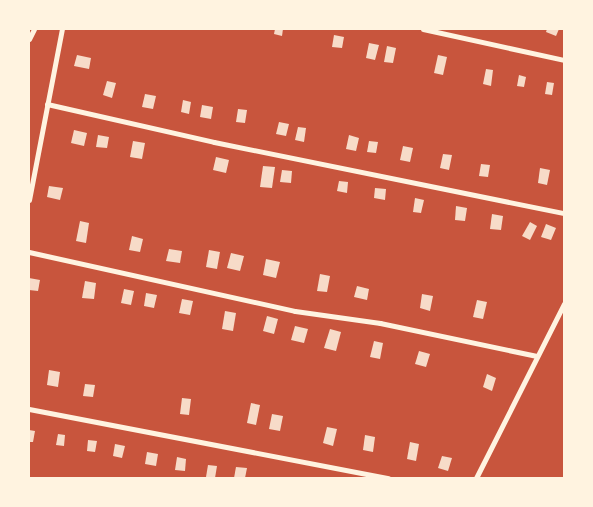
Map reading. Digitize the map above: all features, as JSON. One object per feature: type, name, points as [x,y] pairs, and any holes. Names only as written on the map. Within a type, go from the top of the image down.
[{"type":"street","points":[[29,40],[34,29]]},
{"type":"street","points":[[29,200],[62,29]]},
{"type":"street","points":[[423,29],[564,60]]},
{"type":"street","points":[[47,104],[214,142],[564,213]]},
{"type":"street","points":[[29,252],[295,311],[380,324],[536,356]]},
{"type":"street","points":[[476,478],[536,356],[564,304]]},
{"type":"street","points":[[29,409],[388,478]]},
{"type":"building","points":[[275,29],[283,29],[282,36],[274,34]]},
{"type":"building","points":[[547,29],[559,29],[556,36],[546,32]]},
{"type":"building","points":[[334,35],[344,37],[342,48],[332,47]]},
{"type":"building","points":[[369,43],[379,45],[375,60],[366,58]]},
{"type":"building","points":[[387,46],[396,48],[393,63],[384,62]]},
{"type":"building","points":[[77,55],[91,58],[89,69],[74,66]]},
{"type":"building","points":[[438,55],[447,57],[443,75],[434,73]]},
{"type":"building","points":[[486,69],[493,70],[491,86],[483,84]]},
{"type":"building","points":[[519,75],[526,77],[524,87],[517,86]]},
{"type":"building","points":[[107,81],[116,83],[112,98],[103,95]]},
{"type":"building","points":[[547,82],[554,83],[552,95],[545,94]]},
{"type":"building","points":[[145,94],[156,96],[153,109],[142,107]]},
{"type":"building","points":[[183,100],[191,102],[189,114],[181,112]]},
{"type":"building","points":[[202,105],[213,107],[211,119],[200,117]]},
{"type":"building","points":[[238,109],[247,110],[245,123],[236,122]]},
{"type":"building","points":[[279,122],[289,124],[286,136],[276,134]]},
{"type":"building","points":[[298,127],[306,128],[304,142],[295,140]]},
{"type":"building","points":[[74,130],[87,133],[84,146],[71,143]]},
{"type":"building","points":[[98,135],[109,137],[107,148],[96,147]]},
{"type":"building","points":[[349,135],[359,138],[356,151],[346,149]]},
{"type":"building","points":[[133,141],[145,143],[142,159],[130,157]]},
{"type":"building","points":[[369,141],[378,142],[376,153],[367,152]]},
{"type":"building","points":[[403,146],[413,148],[410,162],[400,160]]},
{"type":"building","points":[[443,154],[452,155],[449,170],[440,168]]},
{"type":"building","points":[[216,157],[229,160],[226,173],[213,170]]},
{"type":"building","points":[[481,164],[490,165],[488,177],[479,176]]},
{"type":"building","points":[[263,166],[275,167],[272,188],[260,187]]},
{"type":"building","points":[[540,168],[550,170],[547,185],[538,183]]},
{"type":"building","points":[[282,170],[292,171],[291,183],[280,182]]},
{"type":"building","points":[[339,181],[348,182],[347,193],[337,191]]},
{"type":"building","points":[[49,186],[63,188],[60,200],[47,197]]},
{"type":"building","points":[[375,188],[386,189],[385,200],[374,198]]},
{"type":"building","points":[[415,198],[424,200],[421,213],[413,212]]},
{"type":"building","points":[[456,206],[467,208],[465,221],[455,220]]},
{"type":"building","points":[[492,214],[503,216],[501,230],[490,229]]},
{"type":"building","points":[[80,221],[89,223],[86,243],[76,241]]},
{"type":"building","points":[[530,222],[537,226],[530,240],[522,236]]},
{"type":"building","points":[[546,224],[556,228],[551,240],[541,237]]},
{"type":"building","points":[[132,236],[143,239],[140,252],[129,250]]},
{"type":"building","points":[[169,249],[182,251],[180,263],[166,261]]},
{"type":"building","points":[[209,250],[220,252],[217,269],[206,267]]},
{"type":"building","points":[[231,253],[244,256],[240,271],[227,268]]},
{"type":"building","points":[[266,259],[280,262],[276,278],[263,275]]},
{"type":"building","points":[[320,274],[330,276],[327,292],[317,291]]},
{"type":"building","points":[[29,278],[40,280],[38,291],[29,290]]},
{"type":"building","points":[[85,281],[96,283],[94,299],[82,298]]},
{"type":"building","points":[[357,286],[369,289],[367,300],[354,297]]},
{"type":"building","points":[[124,289],[134,291],[131,305],[121,303]]},
{"type":"building","points":[[146,293],[157,295],[154,308],[144,306]]},
{"type":"building","points":[[422,294],[433,296],[430,311],[420,308]]},
{"type":"building","points":[[182,299],[193,301],[190,315],[179,313]]},
{"type":"building","points":[[477,300],[487,302],[483,319],[473,317]]},
{"type":"building","points":[[225,311],[236,313],[233,331],[222,329]]},
{"type":"building","points":[[267,316],[278,319],[274,334],[263,331]]},
{"type":"building","points":[[295,326],[308,329],[304,343],[291,340]]},
{"type":"building","points":[[330,329],[341,332],[336,351],[324,348]]},
{"type":"building","points":[[374,341],[383,343],[380,359],[370,357]]},
{"type":"building","points":[[419,351],[430,354],[426,367],[415,364]]},
{"type":"building","points":[[49,370],[60,372],[58,387],[47,385]]},
{"type":"building","points":[[487,374],[496,378],[492,391],[483,387]]},
{"type":"building","points":[[85,384],[95,385],[93,397],[83,396]]},
{"type":"building","points":[[182,398],[191,399],[189,415],[180,414]]},
{"type":"building","points":[[251,403],[260,405],[256,425],[247,423]]},
{"type":"building","points":[[272,414],[283,416],[280,431],[269,429]]},
{"type":"building","points":[[327,427],[337,429],[333,446],[323,443]]},
{"type":"building","points":[[29,430],[35,431],[33,442],[29,442]]},
{"type":"building","points":[[58,434],[65,435],[64,446],[56,445]]},
{"type":"building","points":[[365,435],[375,437],[373,452],[363,450]]},
{"type":"building","points":[[88,440],[97,441],[95,452],[87,451]]},
{"type":"building","points":[[410,442],[419,444],[416,461],[407,459]]},
{"type":"building","points":[[115,444],[125,446],[122,458],[113,456]]},
{"type":"building","points":[[147,452],[158,454],[156,466],[145,464]]},
{"type":"building","points":[[442,456],[452,458],[448,471],[438,468]]},
{"type":"building","points":[[177,457],[186,459],[185,471],[175,470]]},
{"type":"building","points":[[208,465],[217,466],[215,478],[206,477]]},
{"type":"building","points":[[236,467],[247,468],[245,478],[234,478]]}]
